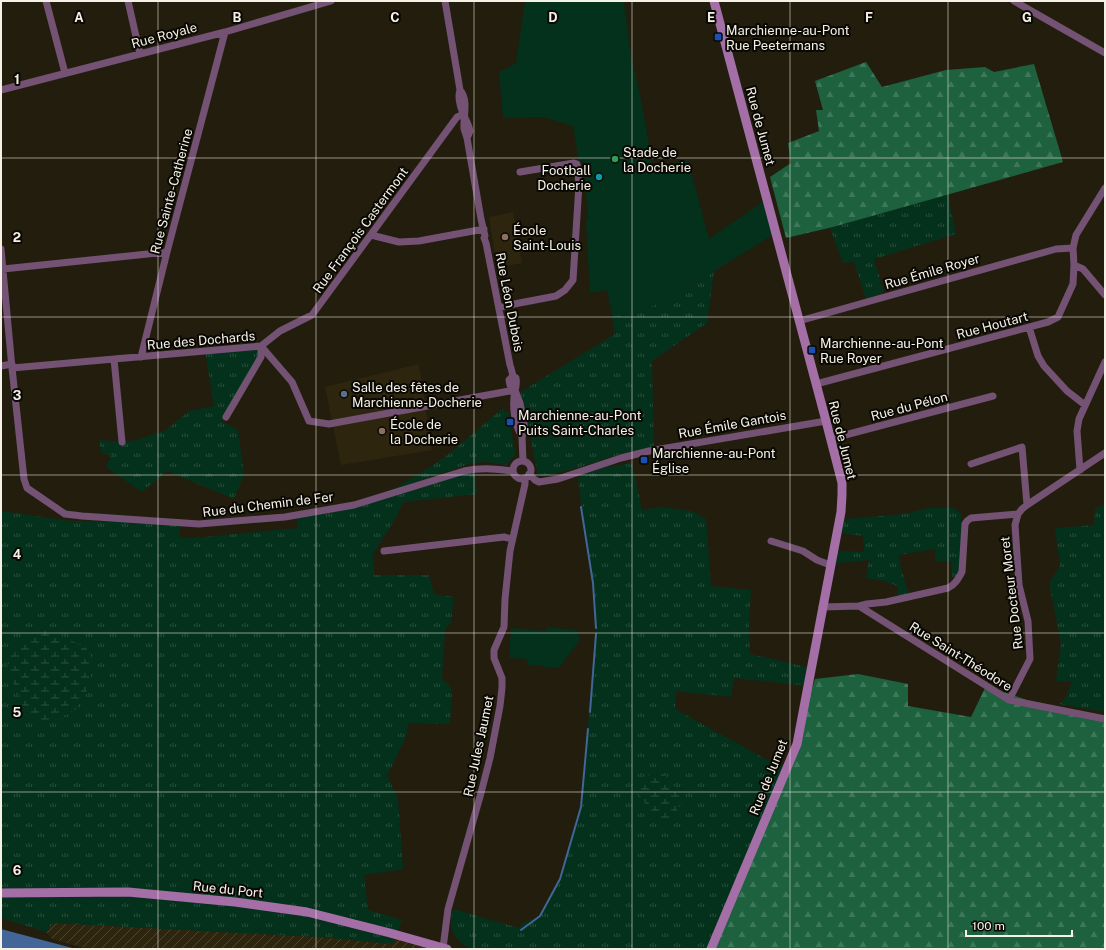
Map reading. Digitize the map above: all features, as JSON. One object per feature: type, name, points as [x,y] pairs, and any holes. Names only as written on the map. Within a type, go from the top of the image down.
[{"type":"street","points":[[46,1],[65,73]]},
{"type":"street","points":[[128,1],[140,54]]},
{"type":"street","name":"Rue Royale","points":[[1,90],[225,32],[331,1]]},
{"type":"street","name":"Rue Léon Dubois","points":[[445,1],[460,90],[458,95],[470,131],[467,138],[485,241],[510,365],[513,376],[516,378],[517,384],[515,390],[520,403],[524,429],[522,437],[522,461]]},
{"type":"street","name":"Rue de Jumet","points":[[711,949],[797,744],[841,512],[842,495],[842,483],[826,420],[714,1]]},
{"type":"street","points":[[1014,1],[1105,53]]},
{"type":"street","name":"Rue Sainte-Catherine","points":[[141,356],[225,32]]},
{"type":"street","name":"Rue François Castermont","points":[[261,346],[280,331],[312,315],[457,117],[464,114]]},
{"type":"street","points":[[498,308],[556,296],[565,290],[573,280],[579,184],[577,164],[574,163],[520,172]]},
{"type":"street","points":[[1073,248],[1076,234],[1105,188]]},
{"type":"street","points":[[371,235],[399,242],[419,241],[484,229]]},
{"type":"street","name":"Rue Émile Royer","points":[[799,321],[1056,249],[1073,248]]},
{"type":"street","name":"Rue Houtart","points":[[816,384],[1030,327],[1048,322],[1058,317],[1073,284],[1073,248]]},
{"type":"street","points":[[1,249],[12,366]]},
{"type":"street","points":[[3,269],[167,252]]},
{"type":"street","points":[[1074,265],[1083,269],[1105,295]]},
{"type":"street","points":[[1,327],[8,320]]},
{"type":"street","points":[[1030,327],[1038,356],[1044,366],[1067,391],[1085,405]]},
{"type":"street","points":[[226,417],[261,357],[261,346]]},
{"type":"street","name":"Rue des Dochards","points":[[1,366],[114,359],[261,346],[292,382],[309,421],[329,424],[515,390]]},
{"type":"street","points":[[114,359],[122,442]]},
{"type":"street","points":[[1080,470],[1077,431],[1079,419],[1105,362]]},
{"type":"street","name":"Rue du Chemin de Fer","points":[[12,366],[24,479],[27,488],[65,514],[199,524],[286,517],[354,505],[474,468],[513,471]]},
{"type":"street","name":"Rue du Pélon","points":[[830,439],[993,396]]},
{"type":"street","name":"Rue Émile Gantois","points":[[527,476],[539,482],[558,479],[621,458],[648,451],[826,420]]},
{"type":"street","points":[[971,464],[1022,446],[1026,505]]},
{"type":"street","points":[[822,607],[859,606],[886,602],[953,586],[959,579],[962,572],[964,528],[967,521],[971,518],[1018,514],[1026,505],[1105,453]]},
{"type":"street","points":[[522,461],[528,464],[530,469],[527,476],[522,479],[517,477],[513,471],[515,464],[522,461]]},
{"type":"street","name":"Rue Jules Jaumet","points":[[445,948],[448,909],[483,786],[500,706],[502,678],[494,658],[494,653],[504,627],[507,574],[512,539],[527,476]]},
{"type":"street","name":"Rue Docteur Moret","points":[[1009,700],[1030,659],[1028,621],[1020,585],[1015,525],[1018,514]]},
{"type":"street","points":[[384,551],[504,537],[512,539]]},
{"type":"street","points":[[771,541],[803,551],[816,560],[830,565]]},
{"type":"street","name":"Rue Saint-Théodore","points":[[859,606],[1009,700],[1105,719]]},
{"type":"street","name":"Rue du Port","points":[[1,893],[128,892],[235,902],[307,912],[445,948]]},
{"type":"shaded area","name":"École Saint-Louis","points":[[513,212],[522,263],[497,268],[489,217]]},
{"type":"shaded area","name":"École de la Docherie","points":[[419,364],[432,450],[341,465],[325,387]]},
{"type":"shaded area","points":[[53,923],[319,937],[392,944],[395,938],[435,949],[88,949],[52,939],[46,932]]},
{"type":"green space","name":"Stade de la Docherie","points":[[525,1],[624,1],[631,57],[640,94],[653,167],[688,160],[709,239],[767,199],[776,233],[667,300],[633,314],[612,316],[607,290],[590,293],[586,221],[588,219],[584,161],[579,162],[573,126],[543,117],[503,118],[499,72],[516,63]]},
{"type":"green space","points":[[866,62],[882,87],[946,70],[985,67],[994,72],[1034,64],[1063,162],[833,227],[786,238],[770,177],[791,163],[788,143],[819,131],[816,110],[823,110],[815,81]]},
{"type":"green space","points":[[948,194],[956,234],[874,259],[884,292],[866,299],[854,262],[843,263],[830,228]]},
{"type":"green space","points":[[714,271],[707,323],[652,361],[654,447],[626,453],[566,471],[538,475],[521,393],[522,391],[615,334],[612,316],[633,314],[667,300]]},
{"type":"green space","points":[[261,346],[261,357],[223,422],[238,430],[244,475],[234,499],[167,471],[142,492],[106,467],[111,455],[101,453],[99,440],[122,442],[137,440],[166,430],[189,411],[214,406],[205,351]]},
{"type":"green space","points":[[503,408],[504,412],[508,411],[515,452],[515,455],[506,465],[487,462],[472,463],[392,490],[435,464],[450,453]]},
{"type":"green space","points":[[632,463],[642,510],[662,507],[692,511],[706,519],[711,586],[751,590],[749,626],[750,654],[811,668],[808,686],[734,678],[731,697],[676,691],[675,709],[769,761],[787,767],[707,949],[472,949],[456,938],[451,922],[453,909],[519,928],[523,923],[541,916],[560,879],[581,807],[596,628],[593,583],[578,479],[585,470]]},
{"type":"green space","points":[[474,469],[477,494],[403,502],[397,516],[373,554],[374,575],[429,575],[434,594],[454,597],[451,623],[445,629],[442,678],[452,689],[450,724],[408,723],[406,737],[387,776],[398,798],[403,869],[364,875],[368,910],[402,920],[393,944],[319,937],[53,923],[46,932],[1,918],[1,511],[71,521],[181,523],[179,537],[194,538],[298,528],[296,515],[333,511]]},
{"type":"green space","points":[[1105,504],[1105,712],[1059,704],[1065,699],[1072,682],[1056,681],[1061,644],[1049,583],[1060,566],[1055,528],[1094,525],[1095,509]]},
{"type":"green space","points":[[928,508],[954,508],[961,514],[962,564],[959,579],[953,582],[951,561],[935,562],[935,549],[899,555],[901,569],[910,597],[897,595],[897,586],[885,581],[866,578],[869,560],[836,563],[838,551],[864,552],[863,536],[841,533],[845,519],[904,514]]},
{"type":"green space","points":[[547,627],[577,630],[580,640],[559,668],[528,665],[527,659],[509,658],[511,628],[546,631]]},
{"type":"green space","points":[[45,631],[54,632],[86,648],[91,657],[91,678],[85,695],[76,709],[61,719],[43,720],[32,716],[20,702],[19,690],[9,678],[7,671],[8,658],[34,636]]},
{"type":"green space","points":[[858,674],[908,684],[908,706],[971,717],[986,686],[1051,708],[1105,719],[1105,949],[715,949],[792,754],[815,679]]},
{"type":"green space","points":[[660,769],[684,797],[674,815],[665,821],[659,819],[645,803],[639,792],[646,778],[652,772]]},
{"type":"water","points":[[1,929],[76,949],[1,949]]},
{"type":"waterway","points":[[581,507],[593,583],[596,628]]},
{"type":"waterway","points":[[590,712],[596,634]]},
{"type":"waterway","points":[[521,930],[540,916],[560,879],[581,807],[588,729]]},
{"type":"place","name":"Marchienne-au-Pont Rue Peetermans","points":[[718,37]]},
{"type":"place","name":"Stade de la Docherie","points":[[615,159]]},
{"type":"place","name":"Football Docherie","points":[[599,177]]},
{"type":"place","name":"École Saint-Louis","points":[[505,237]]},
{"type":"place","name":"Marchienne-au-Pont Rue Royer","points":[[812,350]]},
{"type":"place","name":"Salle des fêtes de Marchienne-Docherie","points":[[344,394]]},
{"type":"place","name":"Marchienne-au-Pont Puits Saint-Charles","points":[[510,422]]},
{"type":"place","name":"École de la Docherie","points":[[382,431]]},
{"type":"place","name":"Marchienne-au-Pont Église","points":[[644,460]]}]
